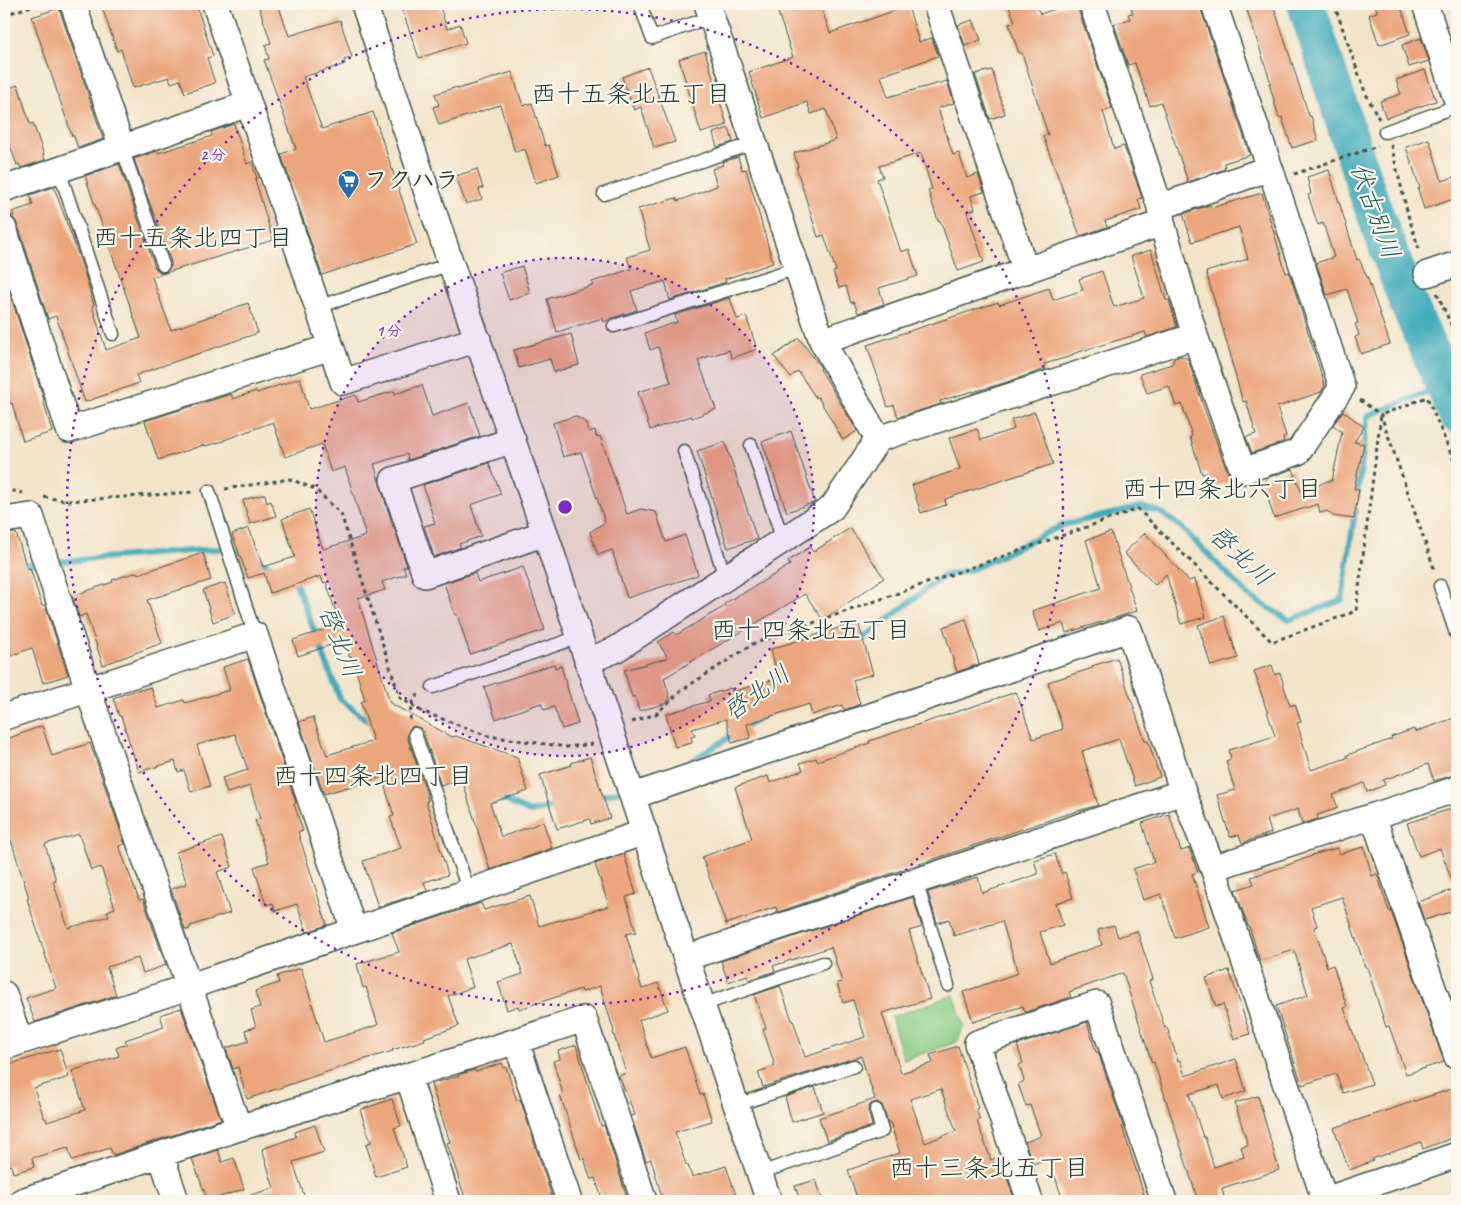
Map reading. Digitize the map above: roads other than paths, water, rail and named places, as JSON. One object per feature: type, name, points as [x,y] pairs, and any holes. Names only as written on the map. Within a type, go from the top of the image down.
[{"type":"street","points":[[73,4],[122,148]]},
{"type":"street","points":[[215,4],[343,382],[478,339]]},
{"type":"street","points":[[364,4],[451,264],[545,533],[769,1201]]},
{"type":"street","points":[[936,4],[1026,271]]},
{"type":"street","points":[[1092,4],[1161,215],[1195,336],[1243,471],[1298,452],[1342,387],[1214,4]]},
{"type":"street","points":[[1425,4],[1457,101]]},
{"type":"street","points":[[709,10],[822,341],[878,439]]},
{"type":"street","points":[[4,189],[248,104]]},
{"type":"street","points":[[822,341],[1026,271],[1161,215],[1272,174]]},
{"type":"street","points":[[4,229],[70,430],[331,347]]},
{"type":"street","points":[[1427,274],[1457,264]]},
{"type":"street","points":[[588,661],[615,650],[832,508],[878,439],[1195,336]]},
{"type":"street","points":[[513,440],[393,480],[425,575],[545,533]]},
{"type":"street","points":[[4,520],[31,516],[87,690],[188,987],[239,1128]]},
{"type":"street","points":[[633,796],[1129,629],[1183,792],[1212,868],[1325,1200],[1457,1155]]},
{"type":"street","points":[[4,717],[255,635],[354,930]]},
{"type":"street","points":[[1212,868],[1457,788]]},
{"type":"street","points":[[686,958],[1183,792]]},
{"type":"street","points":[[1373,816],[1457,1057]]},
{"type":"street","points":[[4,994],[12,1044],[188,987],[645,832]]},
{"type":"street","points":[[1030,1201],[977,1043],[1096,1004],[1164,1201]]},
{"type":"street","points":[[22,1201],[239,1128],[584,1019],[644,1201]]},
{"type":"street","points":[[516,1041],[569,1201]]},
{"type":"street","points":[[408,1076],[448,1201]]},
{"type":"street","points":[[161,1155],[176,1201]]},
{"type":"lane","points":[[640,4],[652,38],[709,10]]},
{"type":"lane","points":[[1385,132],[1457,106]]},
{"type":"lane","points":[[604,194],[754,143]]},
{"type":"lane","points":[[122,148],[163,265]]},
{"type":"lane","points":[[59,170],[113,334]]},
{"type":"lane","points":[[317,307],[451,264]]},
{"type":"lane","points":[[614,326],[797,268]]},
{"type":"lane","points":[[751,445],[783,540]]},
{"type":"lane","points":[[684,451],[725,578]]},
{"type":"lane","points":[[209,491],[255,635]]},
{"type":"lane","points":[[1440,586],[1457,636]]},
{"type":"lane","points":[[433,687],[579,637]]},
{"type":"lane","points":[[416,734],[469,892]]},
{"type":"lane","points":[[916,881],[948,985]]},
{"type":"lane","points":[[702,1005],[823,963]]},
{"type":"lane","points":[[736,1105],[854,1066]]},
{"type":"lane","points":[[760,1173],[882,1131],[876,1110]]},
{"type":"waterway","name":"伏古別川","points":[[1306,4],[1366,189],[1408,303],[1457,414]]},
{"type":"waterway","name":"啓北川","points":[[1357,496],[1368,416],[1445,385]]},
{"type":"waterway","name":"啓北川","points":[[856,644],[943,576],[973,569],[1063,525],[1141,507],[1160,512],[1181,527],[1249,596],[1289,620],[1342,600],[1355,511]]},
{"type":"waterway","name":"啓北川","points":[[52,562],[229,548],[245,555]]},
{"type":"waterway","name":"啓北川","points":[[255,559],[275,568]]},
{"type":"waterway","name":"啓北川","points":[[4,566],[40,563]]},
{"type":"waterway","name":"啓北川","points":[[294,578],[340,699],[372,724]]},
{"type":"waterway","name":"啓北川","points":[[679,769],[763,716]]},
{"type":"waterway","name":"啓北川","points":[[594,797],[626,790]]},
{"type":"waterway","name":"啓北川","points":[[494,796],[530,812],[558,806]]},
{"type":"place","name":"フクハラ","points":[[348,199]]},
{"type":"district","name":"西十五条北五丁目","points":[[631,94]]},
{"type":"district","name":"西十五条北四丁目","points":[[193,238]]},
{"type":"district","name":"西十四条北六丁目","points":[[1222,489]]},
{"type":"district","name":"西十四条北五丁目","points":[[811,630]]},
{"type":"district","name":"西十四条北四丁目","points":[[373,776]]},
{"type":"district","name":"西十三条北五丁目","points":[[989,1168]]}]
